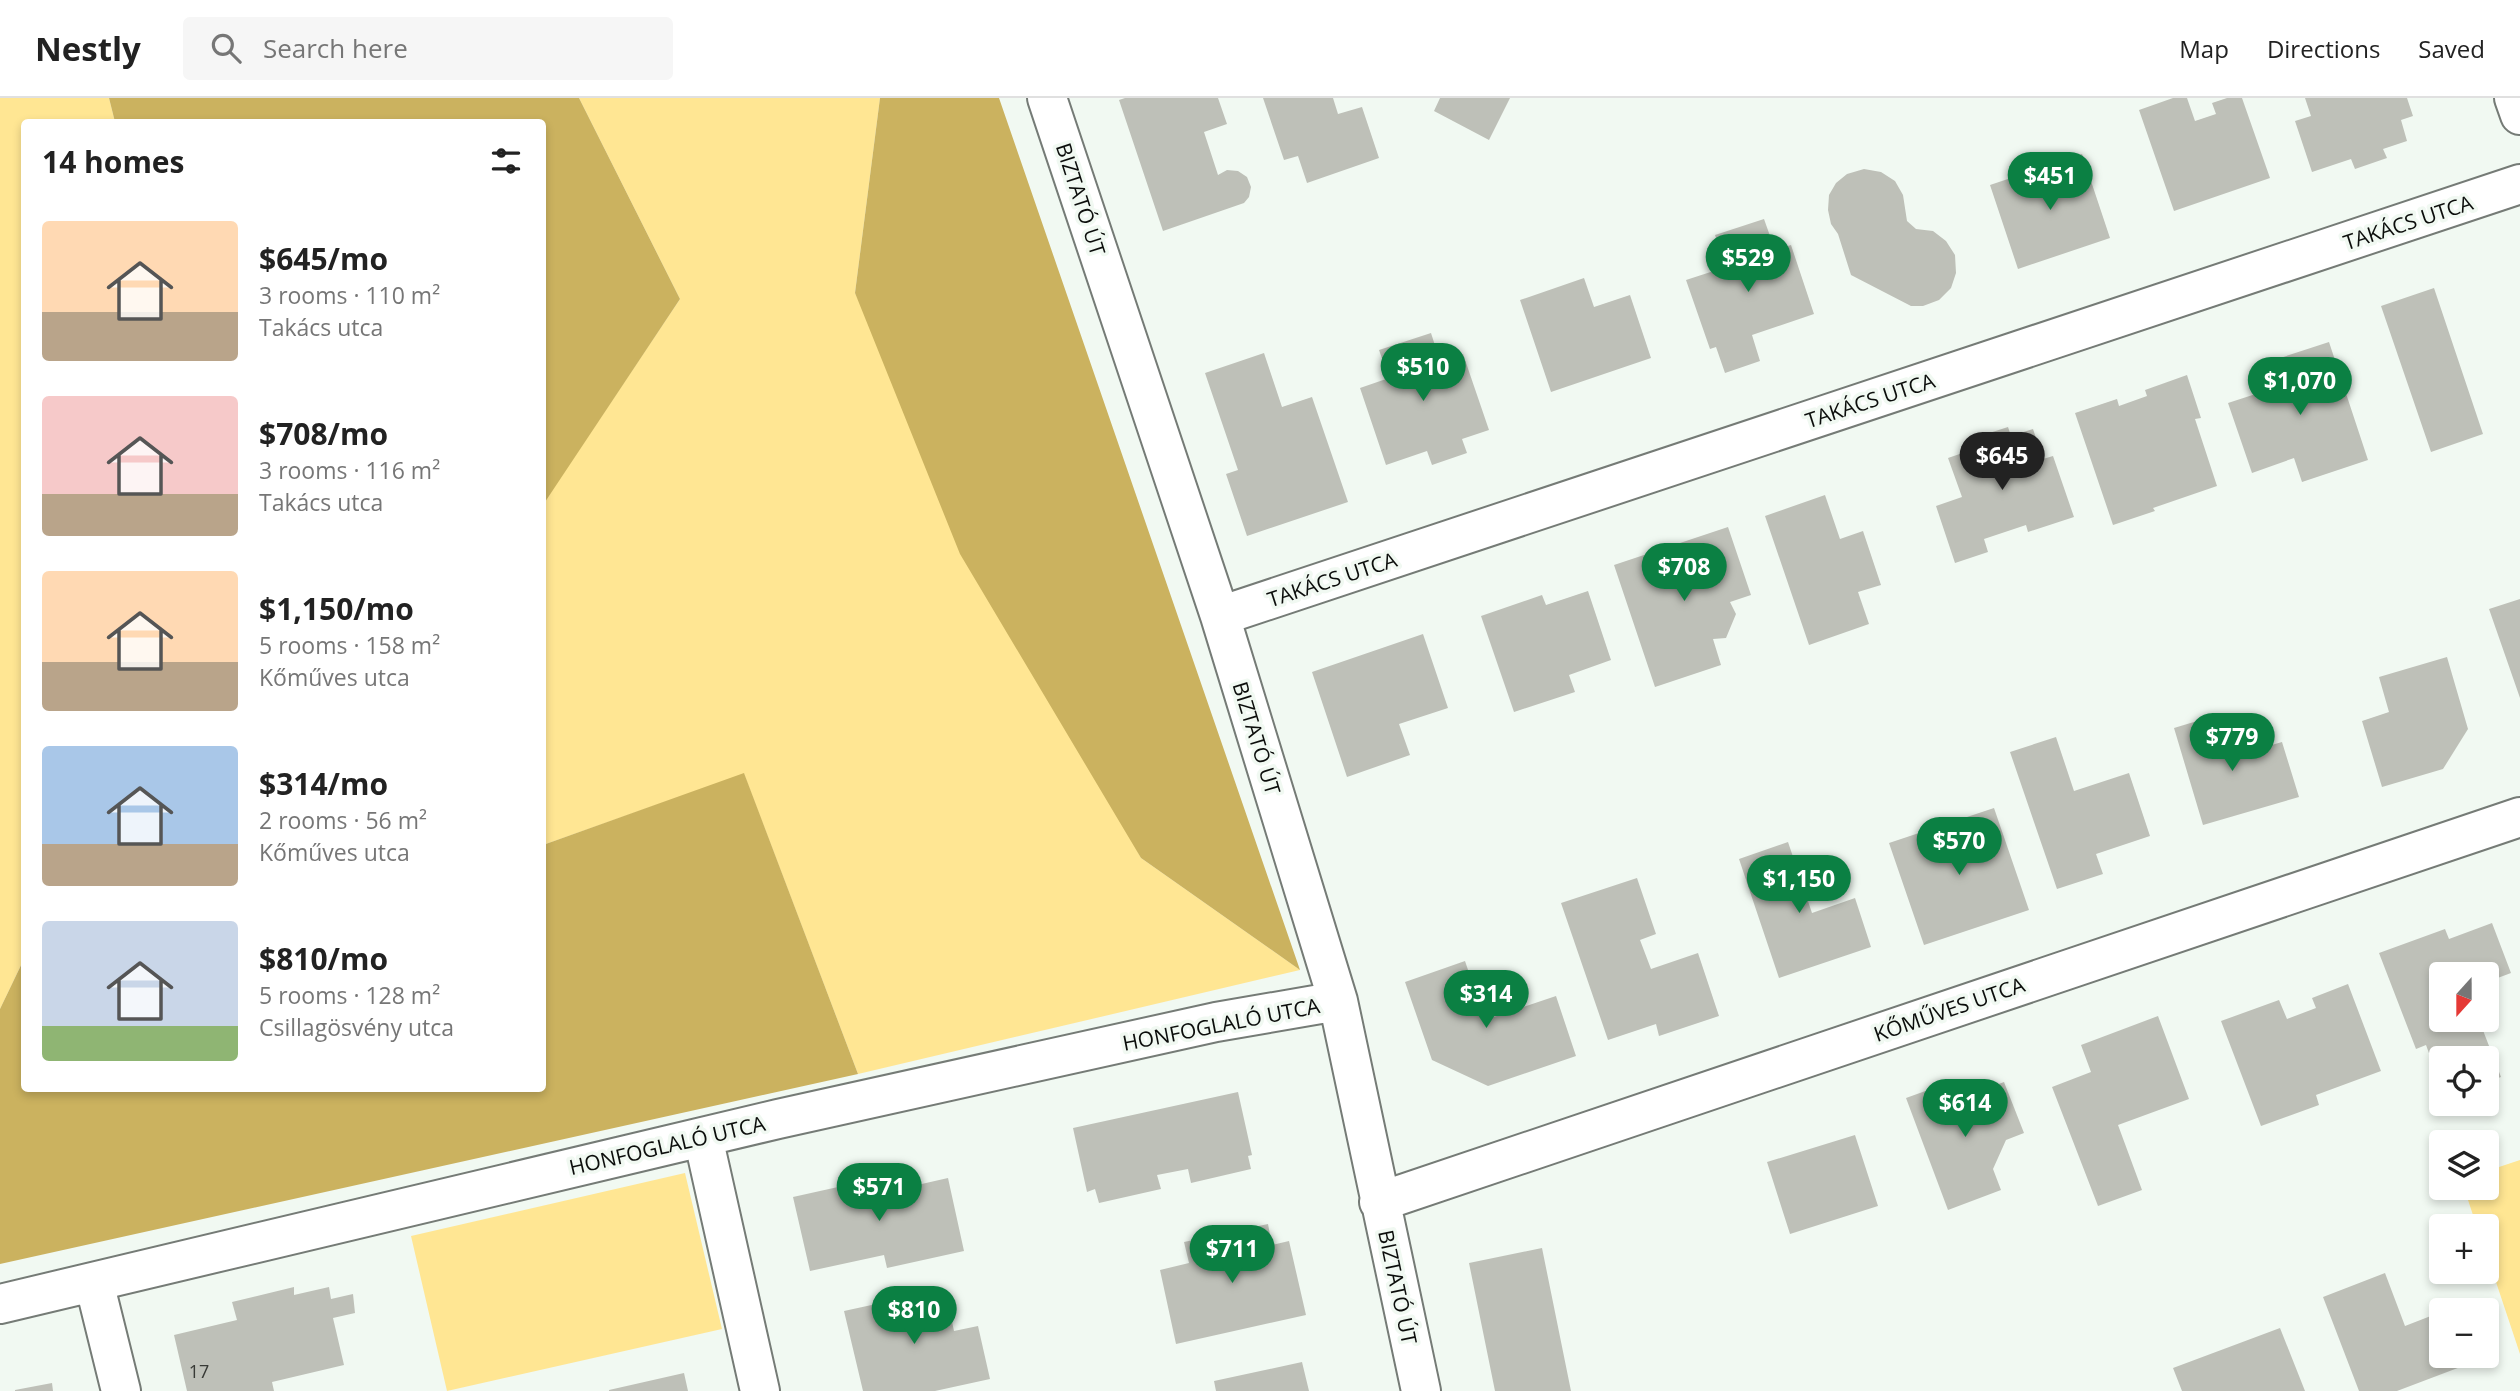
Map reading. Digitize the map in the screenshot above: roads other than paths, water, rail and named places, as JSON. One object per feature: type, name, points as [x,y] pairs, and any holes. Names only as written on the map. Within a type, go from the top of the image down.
[{"type":"street","name":"BIZTATÓ ÚT","points":[[1047,98],[1220,616],[1338,1001],[1421,1391]]},
{"type":"street","points":[[2514,98],[2520,115]]},
{"type":"street","name":"TAKÁCS UTCA","points":[[1220,616],[2520,184]]},
{"type":"street","name":"KŐMŰVES UTCA","points":[[1379,1202],[2520,817]]},
{"type":"street","name":"HONFOGLALÓ UTCA","points":[[0,1304],[702,1137],[1216,1022],[1338,1001]]},
{"type":"street","points":[[702,1137],[761,1391]]},
{"type":"street","points":[[94,1282],[121,1391]]}]
